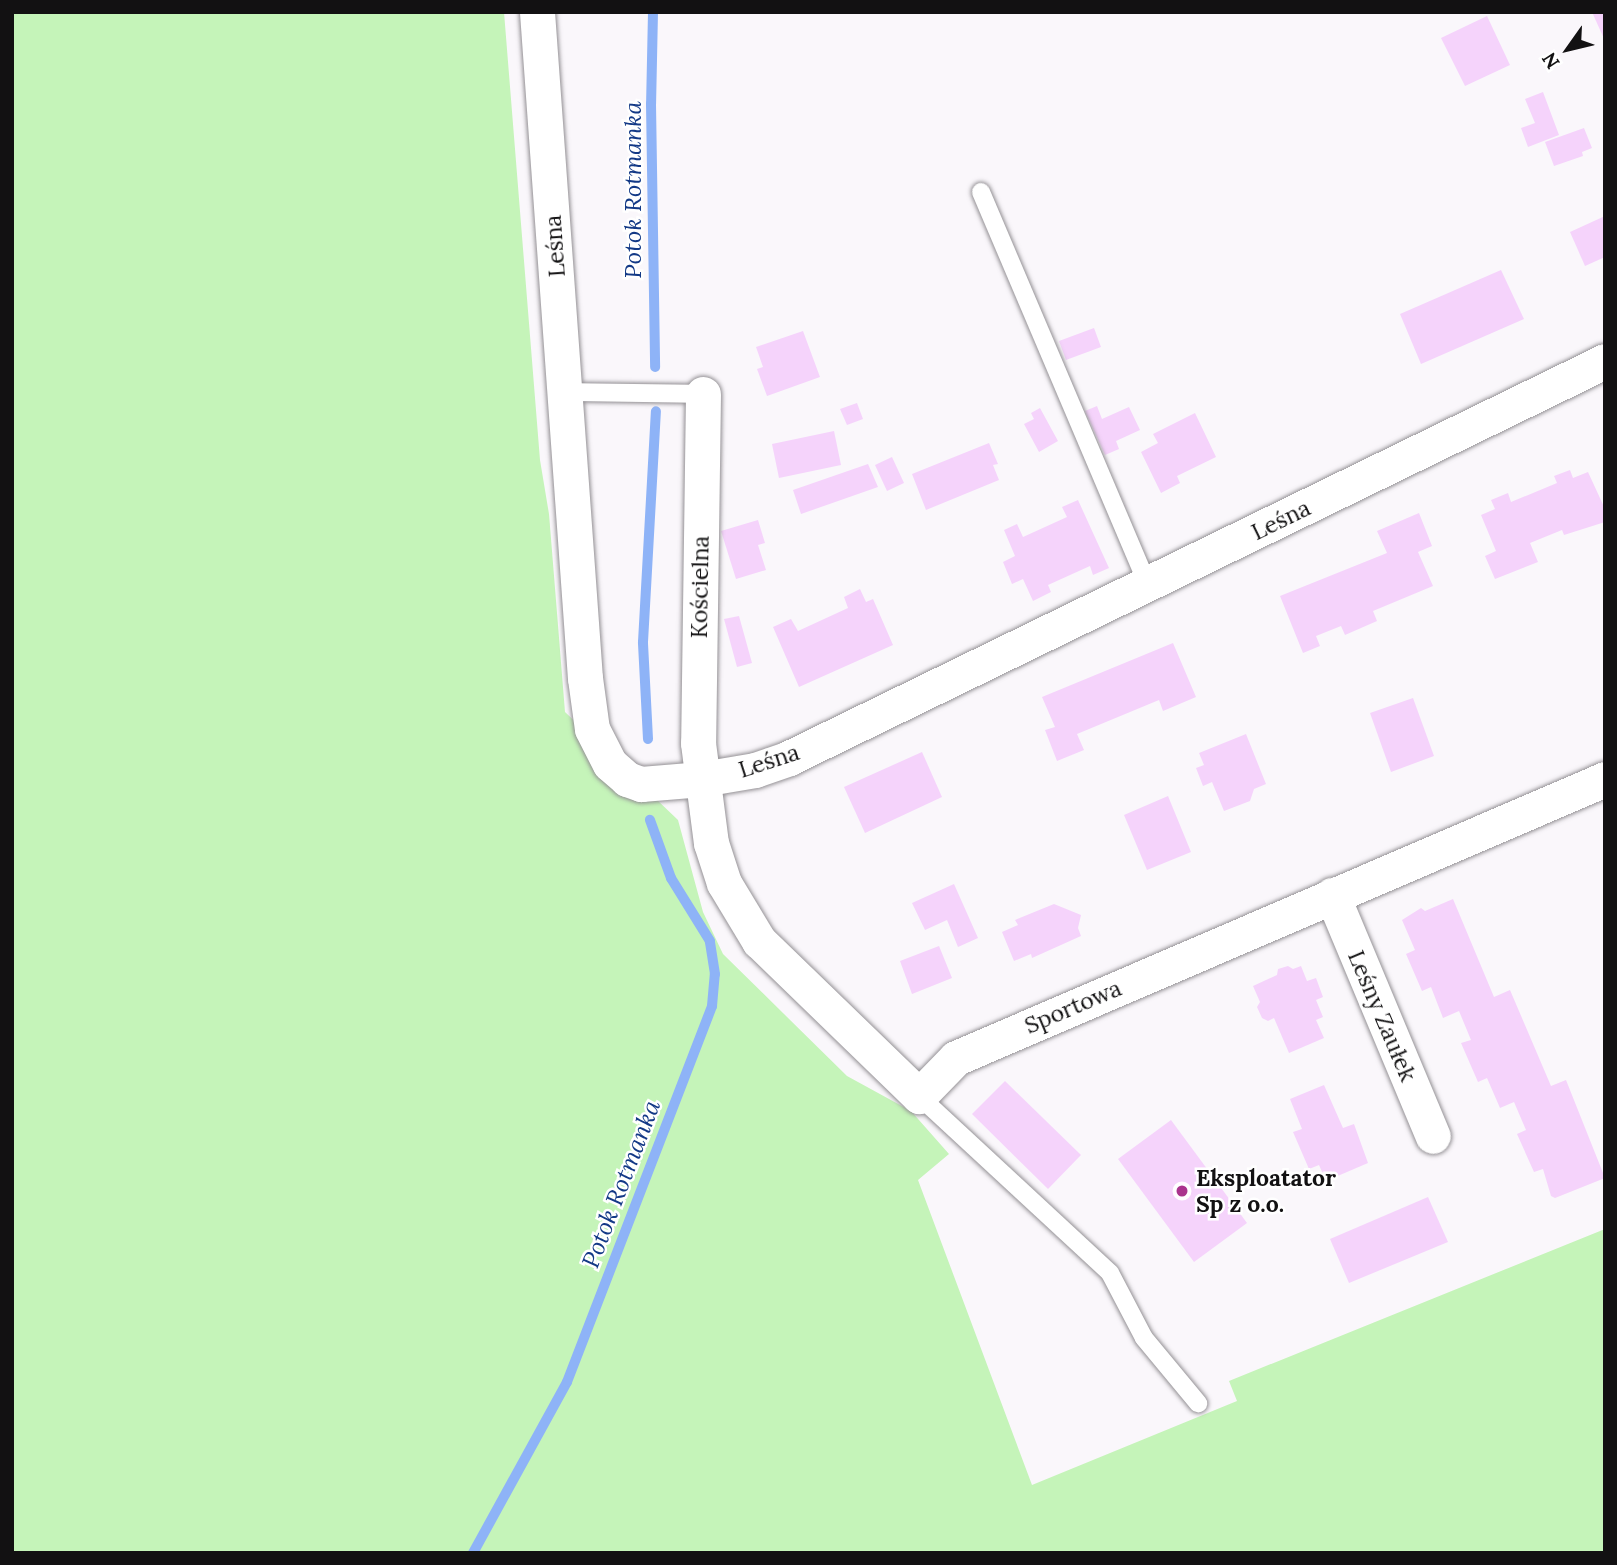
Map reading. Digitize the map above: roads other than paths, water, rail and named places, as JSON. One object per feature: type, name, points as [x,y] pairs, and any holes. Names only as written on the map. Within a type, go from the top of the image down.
[{"type":"street","name":"Leśna","points":[[537,12],[585,678],[592,729],[610,765],[627,779],[641,784],[702,779],[755,770],[789,758],[1605,361]]},
{"type":"street","name":"Kościelna","points":[[702,779],[698,743],[703,394]]},
{"type":"street","points":[[702,779],[711,843],[724,883],[759,941],[919,1096]]},
{"type":"street","name":"Sportowa","points":[[919,1096],[956,1058],[1605,779]]},
{"type":"street","name":"Leśny Zaułek","points":[[1332,895],[1433,1136]]},
{"type":"lane","points":[[981,192],[1148,585]]},
{"type":"lane","points":[[566,392],[703,394]]},
{"type":"lane","points":[[919,1096],[1110,1273],[1144,1338],[1198,1403]]},
{"type":"waterway","name":"Potok Rotmanka","points":[[653,12],[651,104],[655,367]]},
{"type":"waterway","name":"Potok Rotmanka","points":[[648,739],[643,642],[656,411]]},
{"type":"waterway","name":"Potok Rotmanka","points":[[473,1553],[567,1382],[712,1006],[715,974],[710,941],[671,878],[650,820]]},
{"type":"place","name":"Eksploatator Sp z o.o.","points":[[1182,1191]]}]
